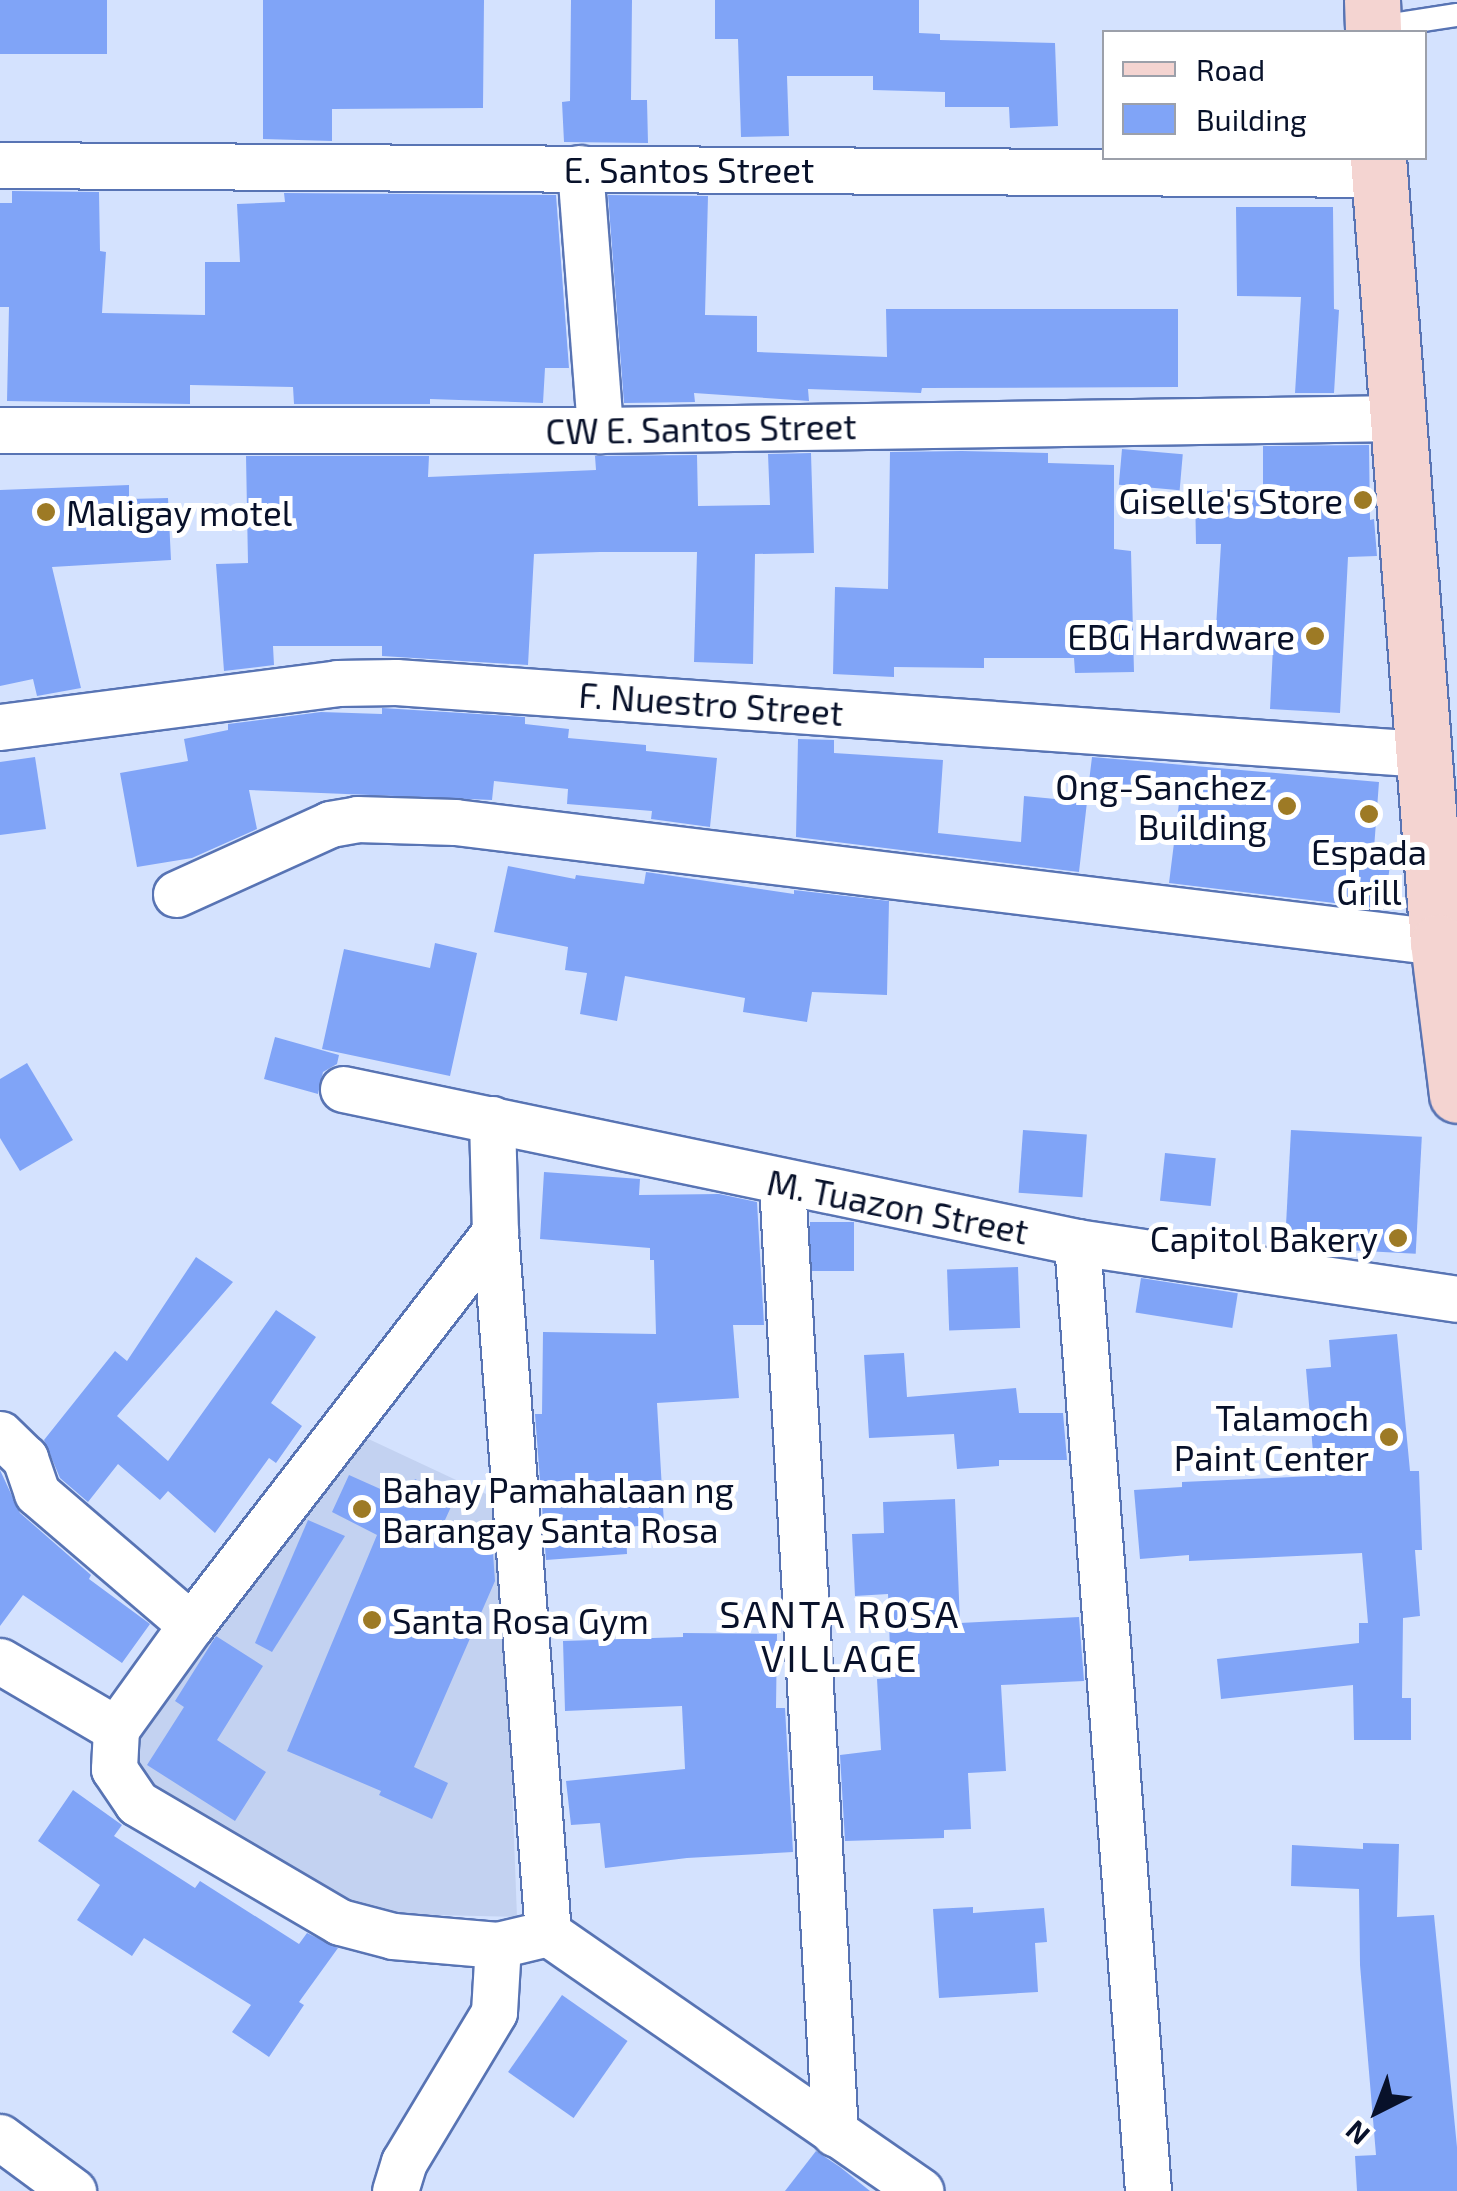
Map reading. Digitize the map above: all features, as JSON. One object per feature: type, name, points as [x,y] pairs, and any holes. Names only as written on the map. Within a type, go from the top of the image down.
[{"type":"main road","points":[[1378,166],[1402,418],[1438,942],[1457,1095]]},
{"type":"street","name":"E. Santos Street","points":[[0,165],[1378,166]]},
{"type":"street","points":[[580,168],[600,430]]},
{"type":"street","name":"CW E. Santos Street","points":[[0,430],[600,430],[1402,418]]},
{"type":"street","name":"F. Nuestro Street","points":[[0,727],[337,684],[396,682],[1424,754]]},
{"type":"street","points":[[176,894],[330,824],[358,819],[455,822],[1438,942]]},
{"type":"street","name":"M. Tuazon Street","points":[[343,1089],[1077,1242],[1457,1299]]},
{"type":"street","points":[[492,1119],[496,1232],[548,1933]]},
{"type":"street","points":[[782,1183],[836,2134]]},
{"type":"street","points":[[496,1232],[191,1625],[116,1729],[114,1769],[138,1802],[340,1922],[393,1936],[498,1946],[548,1933],[920,2191]]},
{"type":"street","points":[[1077,1242],[1148,2191]]},
{"type":"street","points":[[0,1434],[25,1458],[37,1493],[191,1625]]},
{"type":"street","points":[[0,1661],[116,1729]]},
{"type":"street","points":[[395,2191],[404,2162],[494,2012],[498,1946]]},
{"type":"street","points":[[0,2137],[73,2191]]},
{"type":"lane","points":[[1373,20],[1457,15]]},
{"type":"shaded area","points":[[360,1435],[501,1501],[517,1917],[351,1913],[143,1779],[133,1747],[216,1624]]},
{"type":"building","points":[[0,0],[107,0],[107,54],[0,54]]},
{"type":"building","points":[[263,0],[484,0],[483,108],[332,109],[332,141],[263,139]]},
{"type":"building","points":[[571,0],[632,0],[631,100],[647,100],[648,143],[564,142],[562,102],[570,101]]},
{"type":"building","points":[[715,0],[919,0],[919,33],[940,34],[940,40],[1055,43],[1058,126],[1010,128],[1009,107],[945,107],[945,92],[873,90],[873,76],[787,76],[789,136],[741,137],[738,39],[715,39]]},
{"type":"building","points":[[12,191],[99,192],[100,251],[106,252],[102,313],[205,315],[205,262],[240,262],[237,204],[285,202],[284,193],[556,195],[569,368],[545,368],[543,403],[430,399],[430,404],[294,404],[293,387],[190,385],[190,404],[7,401],[9,307],[0,307],[0,203],[12,203]]},
{"type":"building","points":[[608,195],[708,196],[705,315],[757,316],[757,352],[887,357],[886,309],[1178,309],[1178,387],[922,388],[921,393],[808,389],[809,401],[694,393],[695,402],[624,403]]},
{"type":"building","points":[[1236,207],[1333,207],[1334,309],[1339,310],[1334,393],[1295,393],[1301,297],[1237,296]]},
{"type":"building","points":[[1369,445],[1370,520],[1374,519],[1377,556],[1348,557],[1340,713],[1270,709],[1273,647],[1215,644],[1221,544],[1196,544],[1195,491],[1263,490],[1263,446]]},
{"type":"building","points":[[1122,449],[1183,454],[1180,490],[1119,485]]},
{"type":"building","points":[[890,452],[1048,453],[1048,463],[1114,465],[1114,549],[1131,551],[1134,672],[1075,673],[1074,658],[984,658],[984,668],[894,667],[894,677],[833,674],[835,587],[888,589]]},
{"type":"building","points":[[811,453],[814,553],[755,554],[753,664],[694,662],[697,552],[600,552],[534,554],[528,665],[382,656],[382,646],[273,646],[274,665],[224,671],[216,564],[248,563],[246,456],[429,456],[428,477],[596,470],[595,456],[697,455],[698,506],[770,505],[768,454]]},
{"type":"building","points":[[129,485],[129,499],[168,498],[171,560],[52,567],[81,688],[37,696],[33,679],[0,686],[0,490]]},
{"type":"building","points":[[382,708],[525,717],[525,724],[569,729],[568,738],[646,745],[646,751],[717,758],[710,827],[651,819],[652,811],[567,804],[568,789],[494,781],[492,800],[249,790],[257,829],[192,858],[137,867],[120,773],[188,761],[184,739],[228,730],[228,724],[321,712],[382,714]]},
{"type":"building","points":[[798,739],[834,740],[834,753],[943,760],[938,833],[1021,842],[1024,796],[1087,802],[1079,872],[796,837]]},
{"type":"building","points":[[35,757],[46,829],[0,835],[0,762]]},
{"type":"building","points":[[1092,757],[1379,782],[1373,862],[1390,865],[1384,909],[1169,883],[1179,803],[1088,790]]},
{"type":"building","points":[[508,866],[575,879],[576,875],[644,884],[646,872],[794,894],[794,890],[889,901],[887,995],[812,992],[807,1022],[743,1012],[745,998],[625,976],[617,1021],[580,1014],[587,973],[565,970],[568,947],[494,932]]},
{"type":"building","points":[[435,943],[477,953],[450,1076],[322,1049],[344,949],[430,968]]},
{"type":"building","points":[[275,1037],[339,1055],[337,1064],[323,1072],[318,1094],[264,1079]]},
{"type":"building","points":[[27,1063],[73,1140],[20,1171],[0,1138],[0,1079]]},
{"type":"building","points":[[1023,1130],[1087,1134],[1082,1197],[1019,1193]]},
{"type":"building","points":[[1291,1130],[1422,1137],[1416,1254],[1285,1247]]},
{"type":"building","points":[[1165,1153],[1216,1158],[1211,1206],[1160,1201]]},
{"type":"building","points":[[544,1172],[640,1179],[639,1195],[719,1194],[757,1202],[764,1325],[733,1325],[739,1398],[657,1403],[664,1524],[626,1527],[627,1554],[546,1560],[535,1414],[542,1414],[543,1332],[656,1334],[654,1260],[650,1260],[650,1248],[540,1239]]},
{"type":"building","points":[[810,1222],[854,1222],[854,1271],[810,1271]]},
{"type":"building","points":[[196,1257],[233,1282],[117,1416],[168,1461],[276,1310],[316,1337],[271,1403],[302,1426],[276,1463],[269,1458],[215,1533],[168,1491],[160,1500],[118,1464],[88,1502],[60,1478],[44,1440],[115,1351],[127,1361]]},
{"type":"building","points":[[1018,1267],[1020,1328],[949,1330],[947,1269]]},
{"type":"building","points":[[1141,1278],[1238,1293],[1232,1328],[1136,1313]]},
{"type":"building","points":[[1397,1334],[1410,1471],[1419,1471],[1422,1550],[1415,1550],[1420,1616],[1403,1618],[1402,1698],[1411,1698],[1411,1740],[1354,1740],[1353,1685],[1221,1699],[1217,1659],[1359,1643],[1359,1623],[1368,1623],[1362,1553],[1189,1561],[1189,1555],[1140,1559],[1134,1490],[1182,1487],[1182,1482],[1315,1476],[1306,1369],[1331,1367],[1329,1340]]},
{"type":"building","points":[[904,1353],[907,1397],[1016,1388],[1019,1413],[1063,1413],[1067,1460],[999,1460],[999,1466],[957,1469],[954,1434],[869,1438],[864,1355]]},
{"type":"building","points":[[0,1470],[20,1513],[91,1575],[89,1579],[150,1624],[122,1663],[23,1595],[0,1626]]},
{"type":"building","points":[[349,1475],[405,1500],[415,1479],[455,1498],[445,1520],[492,1539],[495,1581],[414,1767],[448,1783],[432,1819],[379,1795],[381,1791],[287,1751],[377,1535],[332,1512]]},
{"type":"building","points":[[955,1499],[960,1623],[1079,1617],[1084,1681],[1001,1685],[1006,1771],[968,1773],[971,1829],[944,1830],[944,1838],[845,1841],[840,1755],[881,1750],[877,1679],[891,1678],[888,1594],[855,1596],[852,1534],[884,1533],[883,1502]]},
{"type":"building","points":[[308,1520],[345,1536],[272,1652],[255,1643]]},
{"type":"building","points":[[683,1633],[777,1634],[776,1708],[785,1708],[793,1852],[687,1858],[605,1868],[600,1823],[571,1825],[566,1781],[685,1769],[682,1706],[565,1711],[563,1641],[683,1637]]},
{"type":"building","points":[[216,1636],[263,1666],[217,1740],[266,1772],[235,1821],[147,1765],[184,1707],[175,1701]]},
{"type":"building","points":[[73,1790],[122,1825],[114,1836],[195,1888],[200,1881],[299,1944],[307,1933],[338,1948],[299,2002],[304,2005],[269,2057],[232,2032],[251,2005],[144,1938],[132,1956],[77,1920],[100,1885],[38,1841]]},
{"type":"building","points":[[1363,1843],[1399,1844],[1397,1917],[1434,1915],[1457,2147],[1457,2191],[1357,2191],[1355,2156],[1376,2155],[1360,1965],[1359,1889],[1291,1886],[1292,1845],[1363,1849]]},
{"type":"building","points":[[973,1907],[973,1913],[1044,1908],[1047,1942],[1035,1943],[1038,1992],[939,1998],[933,1909]]},
{"type":"building","points":[[562,1995],[628,2041],[574,2118],[508,2072]]},
{"type":"building","points":[[816,2151],[840,2167],[870,2191],[785,2191]]},
{"type":"place","name":"Giselle's Store","points":[[1363,500]]},
{"type":"place","name":"Maligay motel","points":[[46,512]]},
{"type":"place","name":"EBG Hardware","points":[[1315,636]]},
{"type":"place","name":"Ong-Sanchez Building","points":[[1287,806]]},
{"type":"place","name":"Espada Grill","points":[[1369,814]]},
{"type":"place","name":"Capitol Bakery","points":[[1398,1238]]},
{"type":"place","name":"Talamoch Paint Center","points":[[1389,1437]]},
{"type":"place","name":"Bahay Pamahalaan ng Barangay Santa Rosa","points":[[362,1509]]},
{"type":"place","name":"Santa Rosa Gym","points":[[372,1620]]},
{"type":"district","name":"SANTA ROSA VILLAGE","points":[[840,1636]]}]
